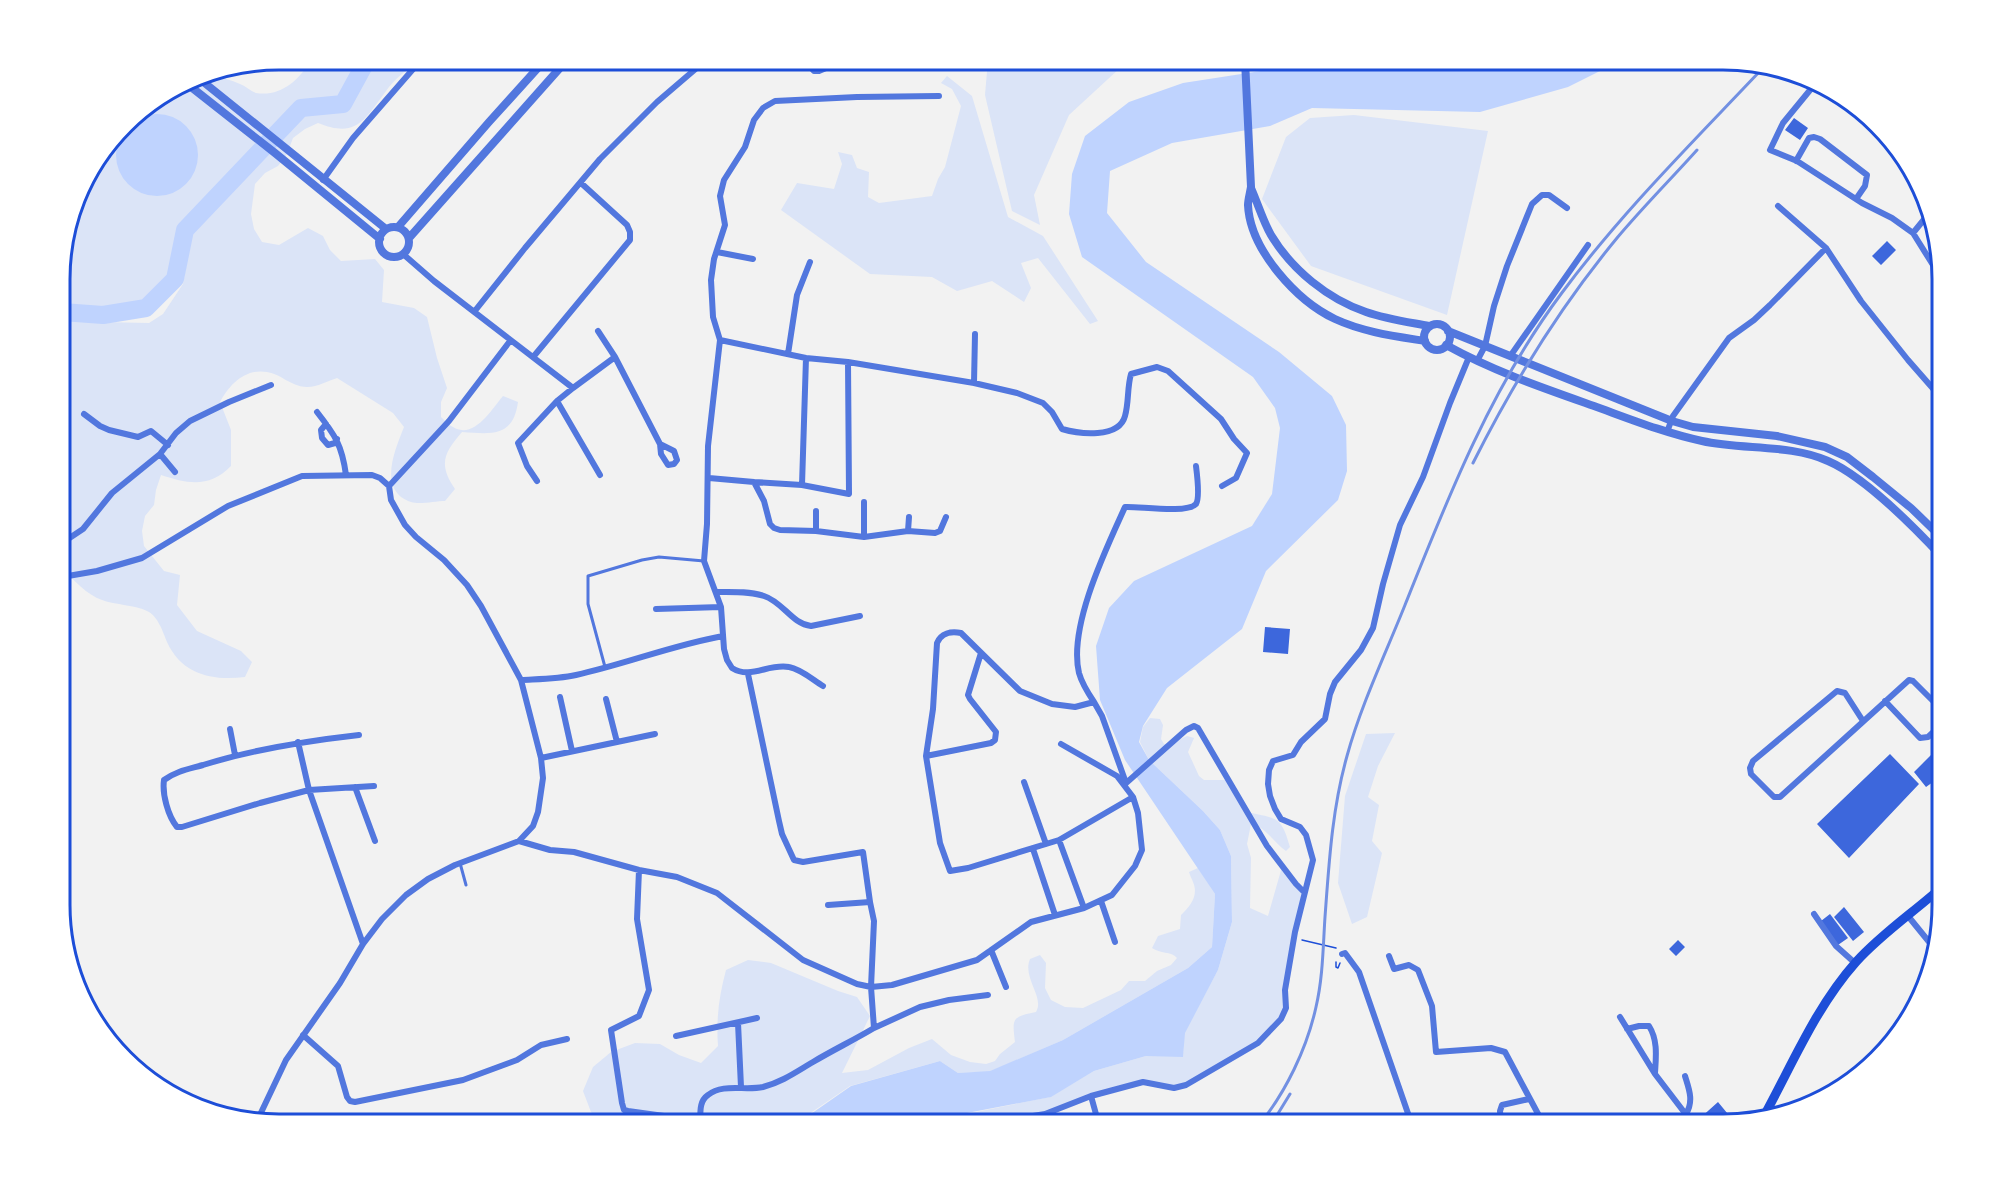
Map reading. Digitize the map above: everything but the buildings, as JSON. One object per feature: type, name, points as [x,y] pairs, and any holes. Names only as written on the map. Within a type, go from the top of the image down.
[{"type":"main road","points":[[1768,1109],[1826,1000],[1855,963],[1932,895]]},
{"type":"street","points":[[324,180],[353,138],[412,70]]},
{"type":"street","points":[[206,84],[386,229],[399,227],[536,70]]},
{"type":"street","points":[[409,237],[558,70]]},
{"type":"street","points":[[474,312],[525,248],[619,140],[657,102],[694,70]]},
{"type":"street","points":[[1244,70],[1251,187],[1248,204],[1259,243],[1284,279],[1319,310],[1371,332],[1425,341],[1435,350],[1446,345],[1450,336],[1448,331]]},
{"type":"street","points":[[522,85],[532,97]]},
{"type":"street","points":[[195,89],[380,239]]},
{"type":"street","points":[[1811,89],[1783,123],[1770,150],[1796,160],[1856,199],[1892,218],[1913,233],[1932,264]]},
{"type":"street","points":[[823,686],[789,667],[765,669],[748,674],[732,668],[727,660],[721,607],[704,561],[709,478],[708,446],[720,340],[713,317],[711,288],[712,269],[725,225],[721,189],[724,180],[745,147],[751,125],[764,108],[775,101],[939,96]]},
{"type":"street","points":[[1796,160],[1809,138],[1820,139],[1867,175],[1865,186],[1856,199]]},
{"type":"street","points":[[534,356],[630,240],[627,225],[581,183]]},
{"type":"street","points":[[1251,187],[1272,236],[1295,267],[1346,303],[1365,312],[1429,326],[1438,324],[1448,331],[1672,421],[1693,427],[1777,436],[1825,447],[1847,457],[1911,508],[1932,528]]},
{"type":"street","points":[[1477,361],[1485,346],[1494,306],[1507,266],[1532,204],[1542,195],[1549,195],[1567,208]]},
{"type":"street","points":[[1778,206],[1826,249],[1861,301],[1932,388]]},
{"type":"street","points":[[1913,233],[1923,220]]},
{"type":"street","points":[[386,229],[380,239],[380,245],[384,253],[394,257],[403,254],[409,247],[409,237],[399,227]]},
{"type":"street","points":[[1511,356],[1588,245]]},
{"type":"street","points":[[1667,432],[1695,382],[1729,338],[1754,320],[1826,249]]},
{"type":"street","points":[[717,252],[753,259]]},
{"type":"street","points":[[403,254],[510,341],[534,356],[573,388]]},
{"type":"street","points":[[788,354],[797,295],[810,262]]},
{"type":"street","points":[[1425,341],[1424,333],[1429,326]]},
{"type":"street","points":[[598,331],[615,357],[660,444]]},
{"type":"street","points":[[974,383],[975,334]]},
{"type":"street","points":[[720,340],[806,358],[848,362],[974,383],[1038,400],[1052,412],[1060,428],[1083,433],[1115,429],[1122,423],[1125,419],[1130,377],[1133,372],[1157,367],[1168,370],[1221,419],[1234,439],[1247,453],[1236,478],[1222,486]]},
{"type":"street","points":[[389,486],[449,421],[510,341]]},
{"type":"street","points":[[1446,345],[1525,382],[1667,432],[1706,442],[1784,451],[1828,461],[1853,475],[1932,548]]},
{"type":"street","points":[[537,481],[526,466],[519,443],[523,436],[557,401],[615,357]]},
{"type":"street","points":[[1045,1114],[1091,1096],[1143,1082],[1174,1088],[1186,1085],[1267,1035],[1281,1019],[1286,1008],[1285,990],[1288,969],[1313,860],[1300,827],[1281,819],[1275,809],[1270,796],[1269,770],[1273,761],[1293,755],[1301,742],[1325,719],[1335,682],[1357,657],[1373,628],[1400,525],[1423,477],[1469,357]]},
{"type":"street","points":[[802,485],[806,358]]},
{"type":"street","points":[[709,478],[802,485],[849,494],[848,362]]},
{"type":"street","points":[[70,538],[83,530],[101,505],[127,479],[160,454],[176,433],[190,421],[271,385]]},
{"type":"street","points":[[557,401],[600,475]]},
{"type":"street","points":[[317,412],[337,439],[342,450],[346,475]]},
{"type":"street","points":[[84,414],[109,430],[138,436],[154,432],[168,445]]},
{"type":"street","points":[[326,424],[321,430],[322,438],[328,445],[335,443],[337,439]]},
{"type":"street","points":[[160,454],[175,472]]},
{"type":"street","points":[[519,841],[550,850],[574,852],[639,870],[677,877],[717,893],[803,960],[857,984],[871,987],[892,985],[977,960],[1031,922],[1084,908],[1112,895],[1140,858],[1143,842],[1133,797],[1125,783],[1102,716],[1080,676],[1078,650],[1083,612],[1100,562],[1125,507],[1192,506],[1198,498],[1196,466]]},
{"type":"street","points":[[70,576],[97,571],[142,558],[228,506],[280,484],[311,475],[372,475],[380,478],[389,486],[391,500],[405,525],[444,560],[467,585],[521,680],[543,778],[538,812],[533,826],[519,841],[428,879],[406,895],[382,919],[286,1060],[261,1113]]},
{"type":"street","points":[[754,482],[764,501],[770,524],[774,528],[864,537],[908,531],[937,533],[942,528],[946,517]]},
{"type":"street","points":[[864,502],[864,537]]},
{"type":"street","points":[[816,511],[816,531]]},
{"type":"street","points":[[908,531],[909,517]]},
{"type":"street","points":[[1927,543],[1932,540]]},
{"type":"street","points":[[716,592],[764,596],[781,605],[799,623],[811,626],[860,616]]},
{"type":"street","points":[[656,609],[721,607]]},
{"type":"street","points":[[1094,702],[1075,707],[1052,704],[1020,692],[961,633],[951,632],[939,637],[933,709],[926,756],[940,843],[948,869],[953,871],[1059,840],[1133,797]]},
{"type":"street","points":[[521,680],[576,675],[723,636]]},
{"type":"street","points":[[926,756],[995,740],[996,732],[968,695],[981,653]]},
{"type":"street","points":[[748,674],[779,821],[794,860],[803,862],[864,853],[875,934],[871,987],[874,1028]]},
{"type":"street","points":[[1863,722],[1845,693],[1837,691],[1753,761],[1750,768],[1751,774],[1773,796],[1780,797],[1910,680],[1932,701]]},
{"type":"street","points":[[560,697],[572,751]]},
{"type":"street","points":[[606,699],[617,742]]},
{"type":"street","points":[[1885,701],[1920,738],[1928,737],[1932,733]]},
{"type":"street","points":[[1125,783],[1186,730],[1194,726],[1198,728],[1267,846],[1304,892]]},
{"type":"street","points":[[230,729],[235,755]]},
{"type":"street","points":[[540,758],[656,734]]},
{"type":"street","points":[[359,735],[298,742],[235,755],[177,772],[164,780],[171,817],[177,827],[309,790],[374,786]]},
{"type":"street","points":[[298,742],[309,790],[363,944]]},
{"type":"street","points":[[1062,744],[1125,783]]},
{"type":"street","points":[[1024,782],[1046,844]]},
{"type":"street","points":[[355,788],[375,841]]},
{"type":"street","points":[[1059,840],[1084,908]]},
{"type":"street","points":[[1033,849],[1055,915]]},
{"type":"street","points":[[639,870],[637,919],[649,990],[639,1016],[611,1030],[621,1103],[624,1110],[641,1114]]},
{"type":"street","points":[[1101,901],[1115,942]]},
{"type":"street","points":[[828,905],[870,902]]},
{"type":"street","points":[[1814,914],[1836,946],[1855,963]]},
{"type":"street","points":[[1908,916],[1929,941]]},
{"type":"street","points":[[991,950],[1006,987]]},
{"type":"street","points":[[1342,954],[1345,953],[1359,972],[1408,1114]]},
{"type":"street","points":[[1389,956],[1394,969],[1409,965],[1418,970],[1432,1006],[1436,1052],[1491,1048],[1505,1052],[1538,1114]]},
{"type":"street","points":[[701,1114],[702,1101],[709,1094],[720,1089],[741,1087],[752,1089],[790,1077],[874,1028],[920,1007],[949,1000],[988,995]]},
{"type":"street","points":[[1620,1017],[1655,1074],[1686,1114],[1690,1108],[1690,1096],[1685,1076]]},
{"type":"street","points":[[676,1036],[758,1018]]},
{"type":"street","points":[[738,1023],[741,1087]]},
{"type":"street","points":[[1628,1029],[1649,1026],[1654,1034],[1655,1074]]},
{"type":"street","points":[[303,1035],[338,1066],[347,1097],[350,1101],[356,1102],[462,1080],[517,1060],[541,1045],[567,1039]]},
{"type":"street","points":[[1091,1096],[1096,1114]]},
{"type":"street","points":[[1500,1114],[1502,1105],[1529,1099]]},
{"type":"lane","points":[[605,667],[588,604],[588,576],[659,557],[704,561]]},
{"type":"lane","points":[[460,864],[465,885]]},
{"type":"path","points":[[1303,940],[1337,948]]},
{"type":"shaded area","points":[[304,70],[406,70],[359,124],[342,129],[318,123],[293,138],[287,154],[278,166],[265,173],[255,184],[251,214],[254,229],[262,242],[279,245],[308,228],[323,236],[330,250],[341,261],[375,259],[384,270],[382,302],[414,308],[427,317],[447,388],[441,402],[441,417],[453,427],[471,429],[489,414],[503,396],[518,402],[515,414],[506,428],[491,433],[462,432],[451,446],[445,459],[446,472],[455,489],[445,501],[419,503],[411,502],[401,496],[394,488],[391,479],[393,458],[404,427],[393,413],[337,378],[306,387],[295,385],[272,373],[259,371],[245,375],[233,384],[220,402],[231,430],[231,466],[207,481],[189,482],[161,475],[154,505],[145,516],[142,531],[144,546],[164,571],[180,575],[177,605],[197,631],[241,651],[252,662],[245,677],[221,678],[190,669],[181,662],[173,653],[160,625],[151,613],[137,607],[96,598],[70,577],[70,315],[101,322],[149,323],[163,314],[183,284],[190,244],[177,271],[132,310],[70,311],[72,252],[86,199],[98,175],[122,142],[142,122],[175,98],[212,82],[226,78],[256,93],[265,94],[280,90],[294,81]]},
{"type":"shaded area","points":[[987,70],[1118,70],[1069,115],[1034,195],[1040,225],[1012,211],[985,95]]},
{"type":"shaded area","points":[[1261,70],[1279,70],[1261,73]]},
{"type":"shaded area","points":[[947,76],[972,96],[1008,217],[1043,236],[1098,321],[1090,324],[1038,258],[1021,263],[1031,288],[1024,302],[992,281],[957,291],[932,277],[870,274],[781,210],[797,183],[834,189],[842,164],[838,152],[852,155],[857,168],[869,172],[868,197],[879,203],[932,196],[945,167],[961,106],[952,89],[941,83]]},
{"type":"shaded area","points":[[1354,115],[1488,131],[1447,315],[1311,266],[1262,199],[1286,137],[1310,118]]},
{"type":"shaded area","points":[[1150,718],[1160,719],[1163,725],[1161,739],[1164,744],[1170,744],[1187,736],[1194,738],[1188,752],[1199,776],[1204,780],[1226,780],[1247,812],[1277,820],[1284,829],[1290,847],[1286,851],[1261,828],[1251,824],[1247,844],[1251,858],[1250,908],[1268,916],[1282,867],[1304,892],[1290,960],[1286,1008],[1267,1035],[1195,1080],[1173,1088],[1143,1082],[1045,1114],[966,1114],[1050,1097],[1094,1071],[1146,1056],[1183,1056],[1184,1033],[1218,970],[1232,922],[1231,856],[1220,830],[1149,760],[1140,742],[1143,727]]},
{"type":"shaded area","points":[[1395,733],[1378,766],[1368,797],[1379,805],[1372,841],[1382,853],[1367,917],[1352,924],[1338,883],[1345,796],[1366,734]]},
{"type":"shaded area","points":[[1198,868],[1215,894],[1212,947],[1188,968],[1063,1040],[1003,1066],[988,1072],[958,1073],[940,1061],[850,1086],[809,1114],[593,1114],[591,1112],[583,1091],[593,1067],[611,1052],[635,1043],[660,1044],[679,1055],[701,1063],[718,1046],[717,1026],[726,970],[748,960],[771,963],[857,997],[870,1016],[842,1073],[868,1070],[909,1048],[932,1039],[951,1055],[970,1062],[986,1064],[995,1061],[1015,1042],[1015,1020],[1022,1015],[1036,1012],[1038,1000],[1029,973],[1030,959],[1040,955],[1046,963],[1045,988],[1051,1000],[1065,1007],[1083,1008],[1121,990],[1129,981],[1145,981],[1157,971],[1171,965],[1177,958],[1172,954],[1152,948],[1158,936],[1180,929],[1181,915],[1190,904],[1195,892],[1189,872]]},
{"type":"water","points":[[1267,70],[1602,70],[1568,87],[1480,112],[1312,108],[1270,126],[1172,143],[1110,171],[1107,213],[1146,262],[1279,352],[1332,396],[1346,425],[1347,471],[1338,500],[1266,571],[1242,629],[1167,688],[1143,726],[1139,742],[1149,760],[1220,830],[1231,856],[1232,922],[1218,970],[1185,1033],[1183,1057],[1146,1056],[1094,1071],[1051,1097],[962,1114],[811,1114],[851,1086],[940,1061],[958,1073],[990,1071],[1063,1040],[1188,968],[1212,947],[1215,894],[1125,760],[1100,700],[1096,646],[1109,608],[1134,581],[1252,526],[1272,494],[1280,428],[1275,408],[1253,377],[1082,257],[1069,214],[1072,174],[1085,136],[1129,102],[1183,83]]},
{"type":"water","points":[[152,115],[165,115],[180,121],[191,132],[197,147],[195,171],[186,184],[173,193],[157,196],[141,193],[128,184],[119,171],[117,149]]},
{"type":"waterway","points":[[70,313],[103,315],[146,308],[175,279],[185,230],[301,108],[343,104],[362,70]]},
{"type":"railway","points":[[1267,1114],[1287,1084],[1301,1054],[1316,1007],[1321,973],[1332,836],[1342,776],[1353,737],[1374,680],[1473,444],[1513,367],[1536,330],[1584,264],[1658,179],[1758,73]]},
{"type":"railway","points":[[1473,463],[1521,375],[1576,291],[1627,227],[1697,150]]},
{"type":"railway","points":[[1278,1114],[1290,1094]]}]
